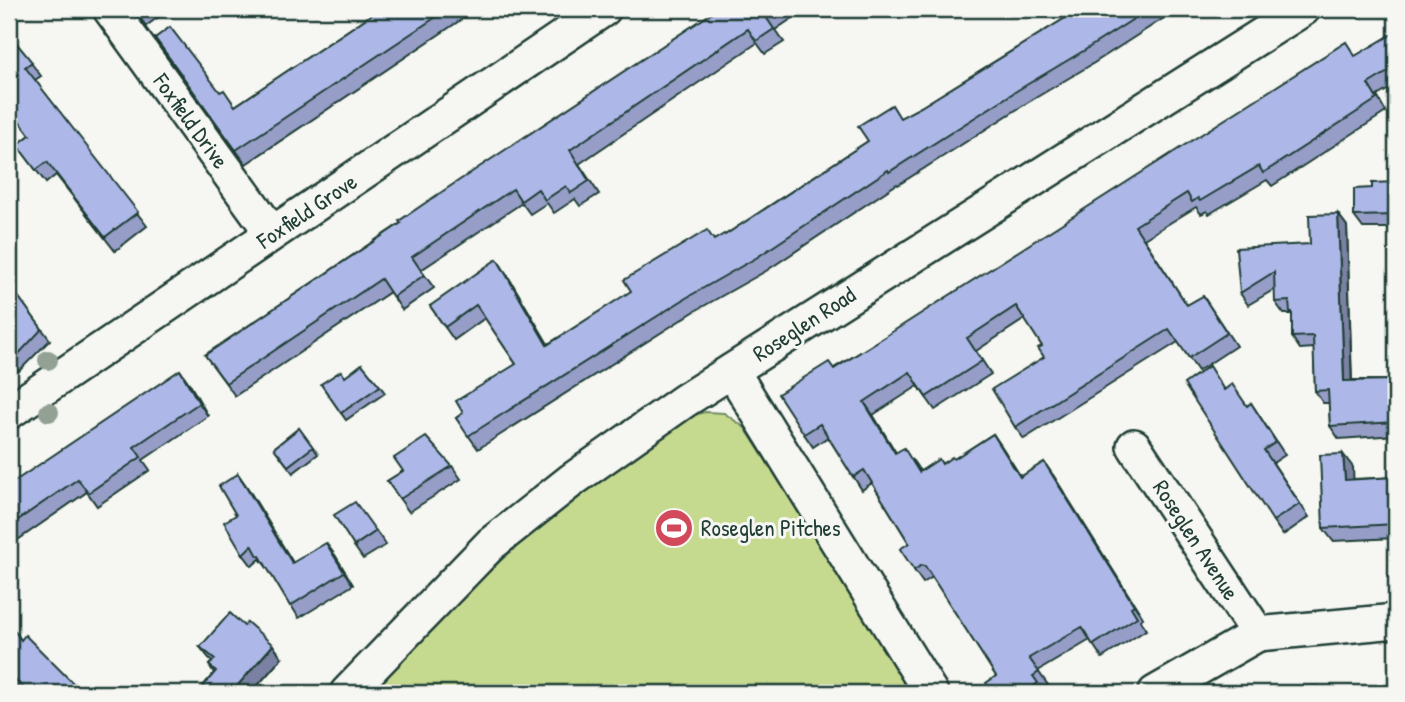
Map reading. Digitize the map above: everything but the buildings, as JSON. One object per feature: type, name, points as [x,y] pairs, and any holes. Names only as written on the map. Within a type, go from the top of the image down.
[{"type":"street","name":"Foxfield Drive","points":[[110,9],[272,233]]},
{"type":"street","name":"Foxfield Grove","points":[[9,412],[604,9]]},
{"type":"street","name":"Roseglen Road","points":[[347,693],[491,544],[572,480],[732,370],[1303,9]]},
{"type":"street","points":[[732,370],[931,693]]},
{"type":"street","name":"Roseglen Avenue","points":[[1134,446],[1258,634]]},
{"type":"street","points":[[1155,693],[1258,634],[1396,621]]},
{"type":"green space","name":"Roseglen Pitches","points":[[705,412],[724,413],[745,428],[915,693],[367,693],[466,593],[545,522],[601,478],[690,416]]},
{"type":"place","name":"Roseglen Pitches","points":[[674,528]]}]
